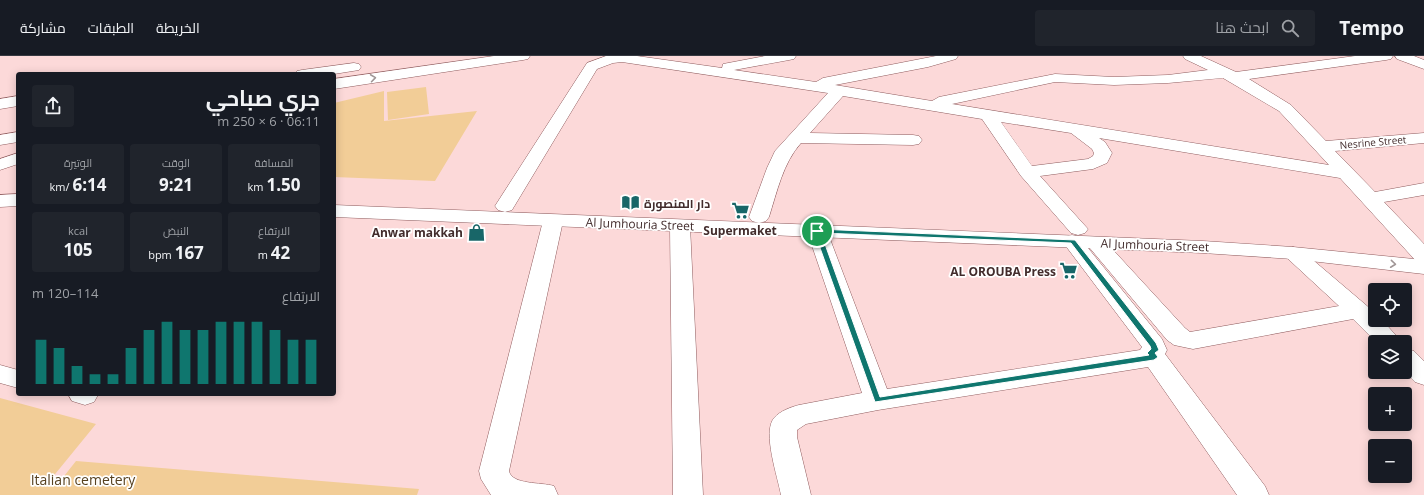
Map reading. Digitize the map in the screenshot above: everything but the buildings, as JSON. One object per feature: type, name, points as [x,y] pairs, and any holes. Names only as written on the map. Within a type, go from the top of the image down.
[{"type":"main road","points":[[317,72],[439,56]]},
{"type":"main road","points":[[709,70],[789,56]]},
{"type":"main road","points":[[811,86],[929,59],[951,56]]},
{"type":"main road","points":[[1190,56],[1229,75],[1285,108],[1423,257]]},
{"type":"main road","points":[[1304,56],[1323,64]]},
{"type":"main road","points":[[926,105],[1055,78],[1114,81],[1161,80],[1229,75],[1386,56]]},
{"type":"main road","points":[[1402,56],[1424,65]]},
{"type":"main road","points":[[336,84],[517,57]]},
{"type":"main road","points":[[336,96],[517,57]]},
{"type":"main road","points":[[505,206],[592,66],[611,58],[622,58],[709,70],[1345,173]]},
{"type":"main road","points":[[759,217],[776,168],[784,151],[839,91]]},
{"type":"main road","points":[[0,104],[16,101]]},
{"type":"main road","points":[[0,112],[16,112]]},
{"type":"main road","points":[[987,114],[1027,172],[1082,238],[1176,334],[1183,339],[1192,341],[1358,310]]},
{"type":"main road","points":[[1027,172],[1093,164],[1101,159],[1103,153],[1099,146],[1077,130]]},
{"type":"main road","points":[[0,140],[16,137]]},
{"type":"main road","points":[[797,138],[913,140]]},
{"type":"main road","name":"Nesrine Street","points":[[1322,147],[1424,138]]},
{"type":"main road","points":[[0,165],[16,159]]},
{"type":"main road","points":[[1369,199],[1424,189]]},
{"type":"main road","name":"Al Jumhouria Street","points":[[336,199],[759,217],[1293,253],[1423,257]]},
{"type":"main road","name":"Al Jumhouria Street","points":[[336,211],[817,231],[1082,238],[1234,238],[1423,257]]},
{"type":"main road","points":[[543,495],[523,494],[499,486],[495,479],[494,471],[553,221]]},
{"type":"main road","points":[[680,226],[688,495]]},
{"type":"main road","points":[[817,231],[878,400]]},
{"type":"main road","points":[[1082,238],[1154,345],[1155,350],[1151,353],[1254,495]]},
{"type":"main road","points":[[1293,253],[1358,310],[1383,335]]},
{"type":"main road","points":[[796,495],[783,437],[784,425],[799,415],[878,400],[1154,357]]},
{"type":"main road","points":[[1412,364],[1424,376]]},
{"type":"main road","points":[[0,374],[16,378]]},
{"type":"green space","points":[[426,87],[429,114],[388,120],[387,92]]},
{"type":"green space","points":[[384,91],[384,121],[477,111],[435,181],[336,177],[336,103]]},
{"type":"green space","name":"Italian cemetery","points":[[0,398],[96,424],[47,484],[57,485],[76,461],[419,489],[417,495],[0,495]]},
{"type":"place","name":"دار المنصورة","points":[[631,203]]},
{"type":"place","name":"Supermaket","points":[[740,211]]},
{"type":"place","name":"Anwar makkah","points":[[476,232]]},
{"type":"place","name":"AL OROUBA Press","points":[[1069,271]]},
{"type":"route","points":[[817,231],[1072,241],[1154,345],[1155,350],[1151,353],[1154,357],[878,400],[817,231]]}]
